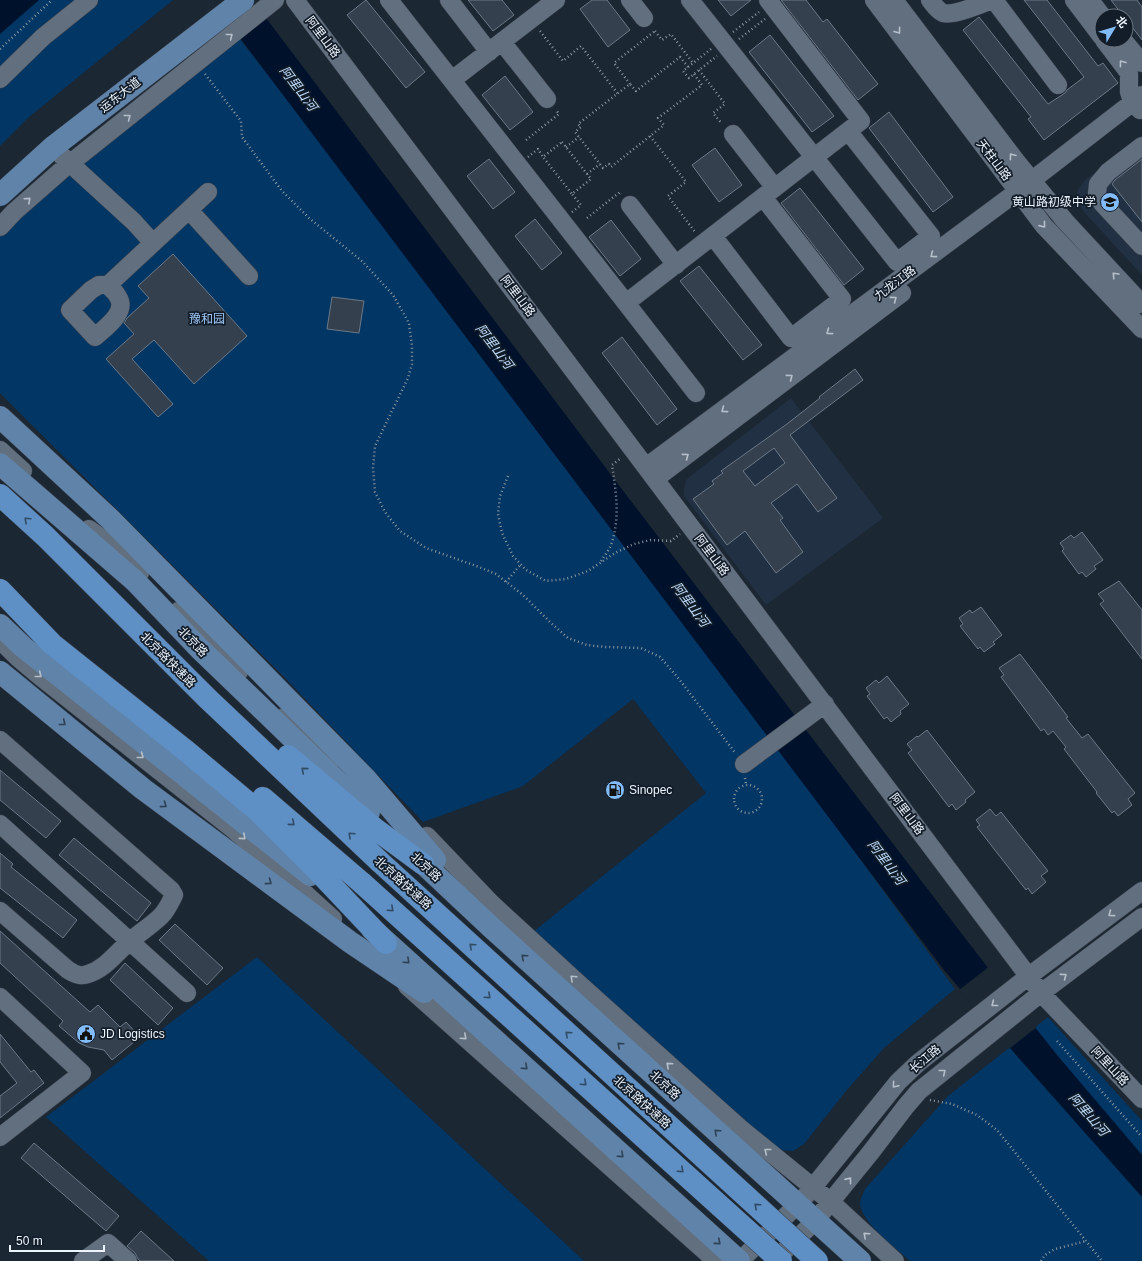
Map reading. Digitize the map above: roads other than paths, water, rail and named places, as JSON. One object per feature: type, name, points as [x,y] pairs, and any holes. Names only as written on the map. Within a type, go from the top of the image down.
[{"type":"highway","name":"北京路快速路","points":[[0,495],[45,536],[207,698],[380,862],[816,1261]]},
{"type":"highway","points":[[45,536],[114,595],[180,656],[230,706],[276,746],[374,828],[423,864]]},
{"type":"highway","points":[[0,589],[52,644],[258,811],[316,869],[385,953]]},
{"type":"highway","name":"北京路快速路","points":[[0,589],[172,723],[362,883],[781,1261]]},
{"type":"main road","name":"运东大道","points":[[0,177],[43,140],[219,0]]},
{"type":"main road","name":"运东大道","points":[[0,195],[53,147],[244,0]]},
{"type":"main road","points":[[0,417],[110,519],[365,778],[492,928]]},
{"type":"main road","name":"北京路","points":[[0,464],[135,581],[199,648],[423,864],[860,1261]]},
{"type":"main road","points":[[0,624],[23,647],[316,879],[385,953],[500,1045],[740,1261]]},
{"type":"main road","points":[[0,672],[143,789],[350,942],[385,953]]},
{"type":"street","points":[[0,79],[43,37],[89,0]]},
{"type":"street","points":[[0,227],[14,212],[70,164],[275,0]]},
{"type":"street","name":"阿里山路","points":[[295,0],[1041,993],[1142,1099]]},
{"type":"street","points":[[389,0],[696,393]]},
{"type":"street","points":[[449,0],[547,99]]},
{"type":"street","points":[[630,0],[650,25]]},
{"type":"street","points":[[690,0],[897,262],[931,236],[848,131]]},
{"type":"street","name":"天柱山路","points":[[874,0],[1044,226],[1142,329]]},
{"type":"street","name":"天柱山路","points":[[894,0],[1065,221],[1142,304]]},
{"type":"street","points":[[930,0],[936,8],[944,13],[955,12],[993,0],[1058,85]]},
{"type":"street","points":[[1074,0],[1094,26]]},
{"type":"street","points":[[452,80],[496,47],[551,1]]},
{"type":"street","points":[[626,303],[861,121],[774,4]]},
{"type":"street","points":[[1110,48],[1129,73],[1129,92],[1140,104]]},
{"type":"street","points":[[1130,48],[1142,63]]},
{"type":"street","name":"九龙江路","points":[[651,473],[1036,185],[1140,104]]},
{"type":"street","points":[[708,240],[791,338],[842,299],[769,193],[733,134]]},
{"type":"street","points":[[1142,146],[1108,172],[1098,184],[1097,194],[1102,203],[1142,246]]},
{"type":"street","points":[[53,147],[134,222],[153,242]]},
{"type":"street","points":[[108,285],[208,192]]},
{"type":"street","points":[[630,205],[676,265]]},
{"type":"street","points":[[189,210],[248,276]]},
{"type":"street","points":[[0,408],[89,490],[270,671],[492,904],[740,1128],[830,1202],[895,1261]]},
{"type":"street","points":[[0,450],[52,500],[114,547],[286,719],[379,794]]},
{"type":"street","points":[[0,640],[37,674],[234,830],[385,953],[450,1025],[716,1261]]},
{"type":"street","points":[[744,764],[825,704]]},
{"type":"street","points":[[0,740],[171,890],[174,895],[161,916],[130,941],[102,968],[89,974],[77,975],[68,970],[0,911]]},
{"type":"street","points":[[0,824],[187,993]]},
{"type":"street","name":"长江路","points":[[740,1261],[798,1205],[898,1082],[918,1063],[1029,976],[1142,891]]},
{"type":"street","name":"长江路","points":[[774,1261],[815,1221],[919,1091],[1041,993],[1142,917]]},
{"type":"street","points":[[0,1137],[82,1073],[1,999]]},
{"type":"street","points":[[83,1261],[108,1243],[128,1261]]},
{"type":"water","points":[[0,0],[39,0],[0,34]]},
{"type":"water","name":"阿里山河","points":[[263,14],[624,492],[978,955],[1057,1055],[1142,1155],[1142,1197],[1016,1055],[944,970],[237,34]]},
{"type":"place","name":"黄山路初级中学","points":[[1110,202]]},
{"type":"place","name":"Sinopec","points":[[615,790]]},
{"type":"place","name":"JD Logistics","points":[[86,1034]]},
{"type":"park label","name":"豫和园","points":[[207,319]]}]
